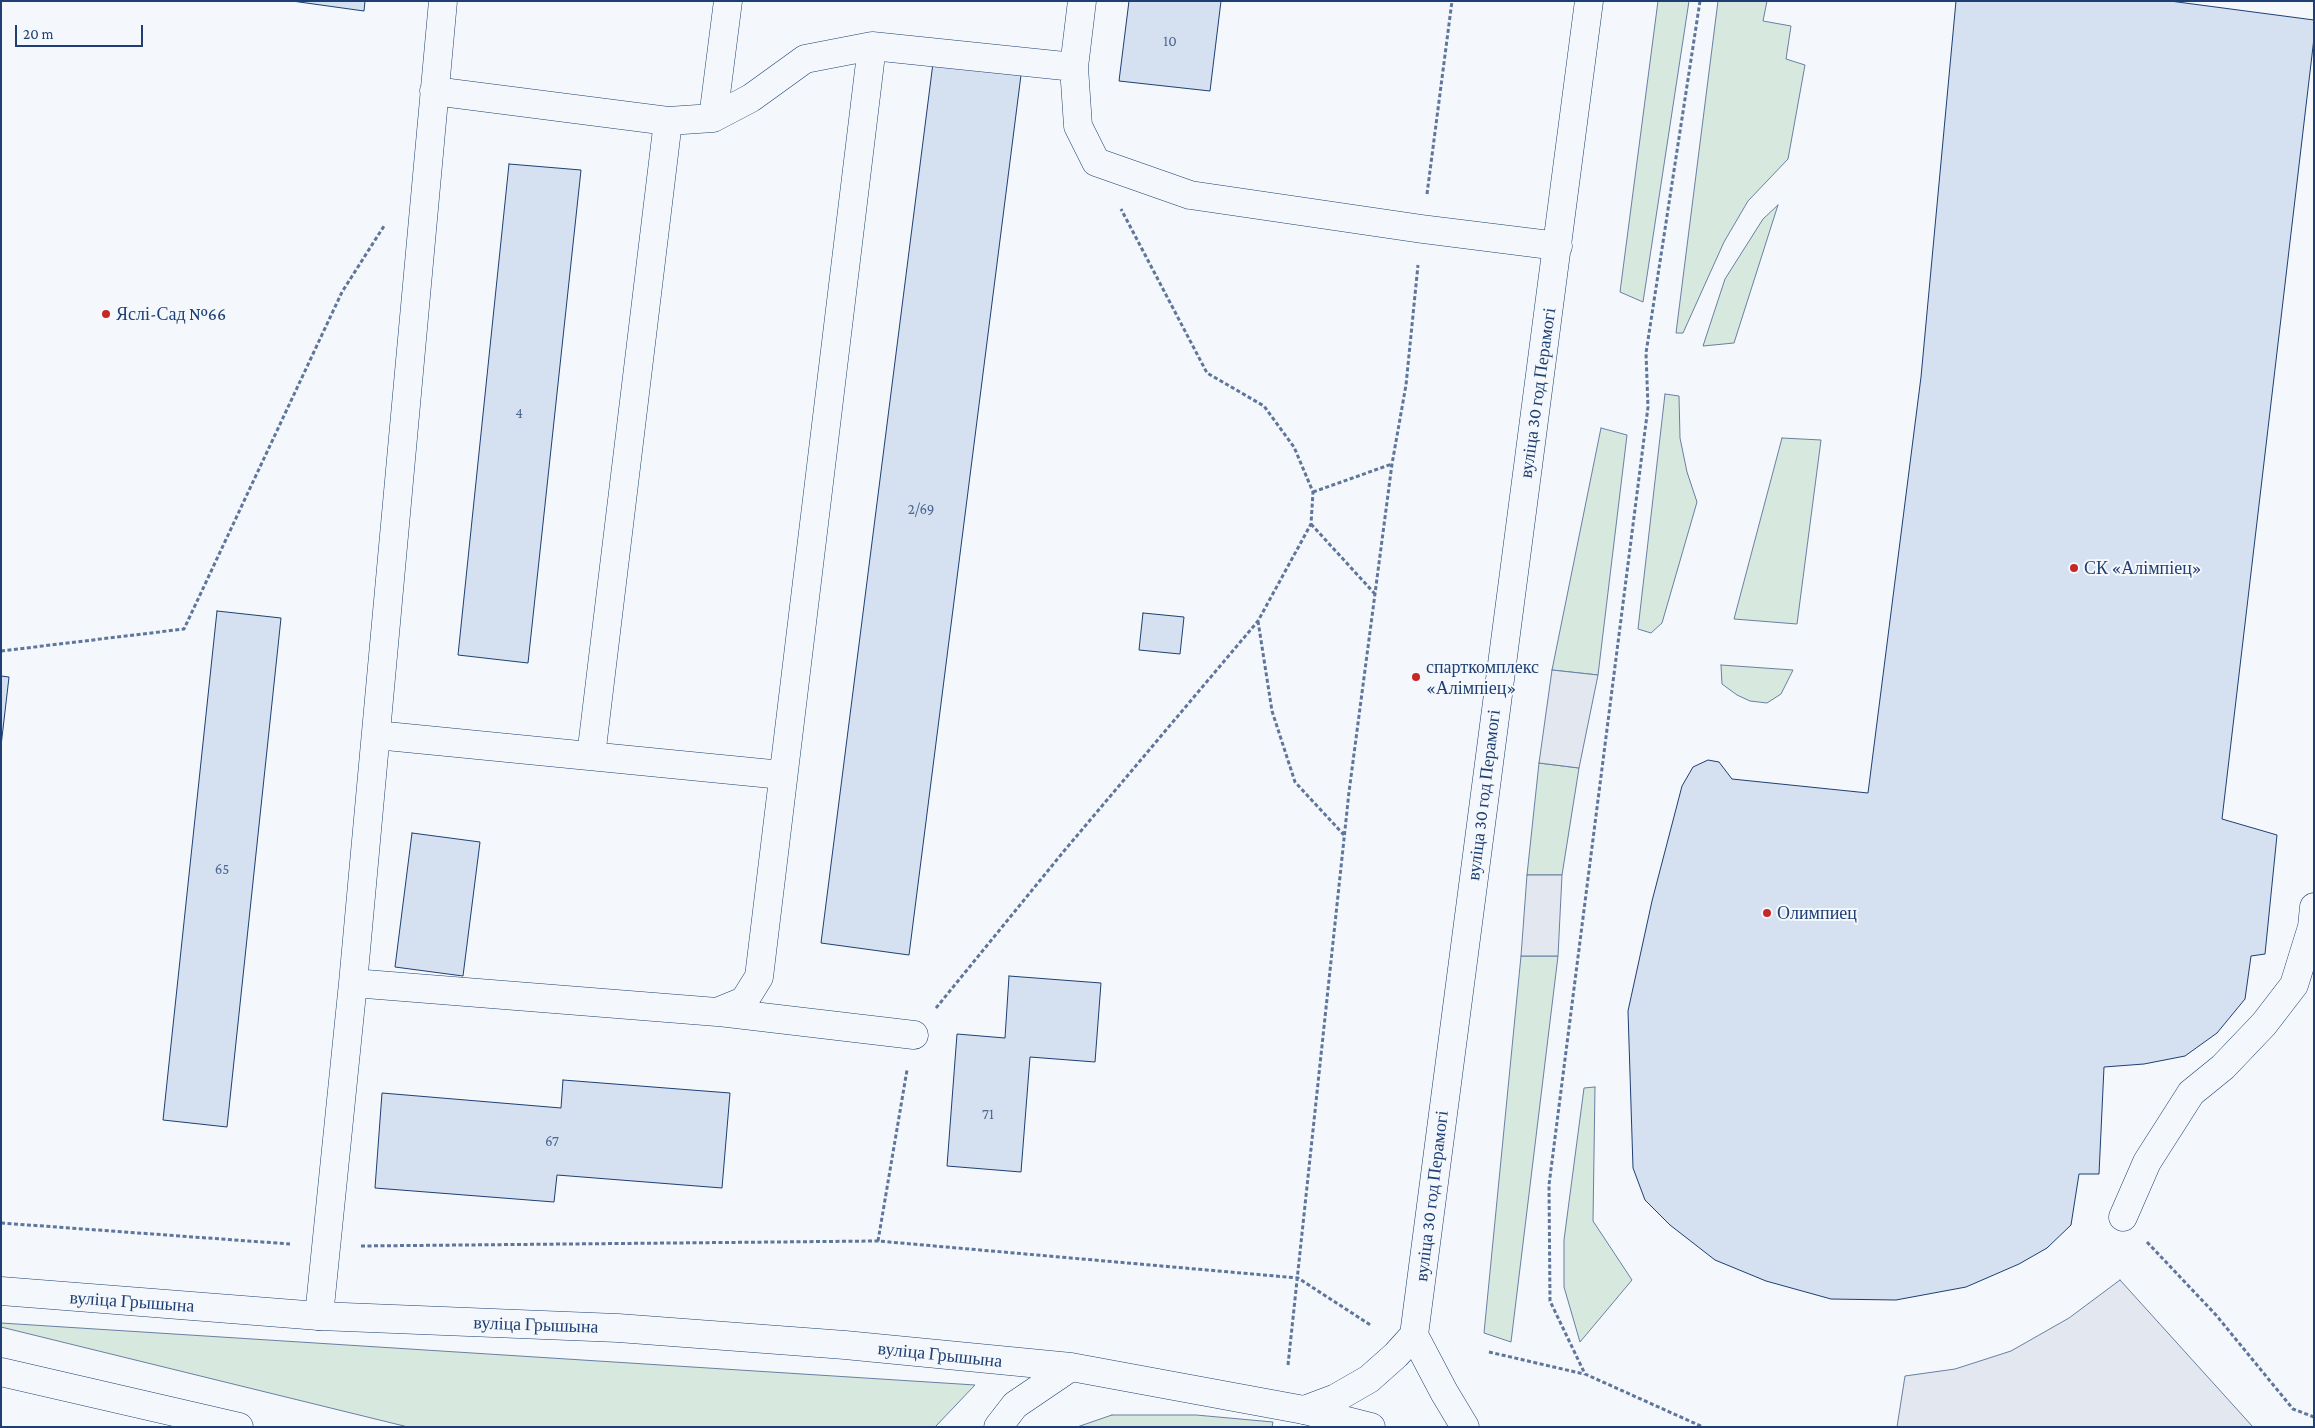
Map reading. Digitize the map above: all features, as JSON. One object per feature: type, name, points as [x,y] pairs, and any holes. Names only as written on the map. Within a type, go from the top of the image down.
[{"type":"main road","points":[[319,1316],[353,983],[443,1]]},
{"type":"main road","points":[[713,118],[728,1]]},
{"type":"main road","points":[[1082,1],[1074,67],[1078,126],[1096,162],[1190,195],[1422,229],[1558,246]]},
{"type":"main road","name":"вуліца 30 год Перамогі","points":[[1414,1335],[1589,1]]},
{"type":"main road","points":[[434,92],[668,120],[713,118],[751,98],[805,59],[872,46],[1074,67]]},
{"type":"main road","points":[[717,1012],[744,1001],[759,977],[782,775],[872,46]]},
{"type":"main road","points":[[591,756],[668,120]]},
{"type":"main road","points":[[376,735],[782,775]]},
{"type":"main road","points":[[2123,1217],[2147,1162],[2191,1093],[2223,1067],[2264,1024],[2294,985],[2312,927],[2314,907]]},
{"type":"main road","points":[[353,983],[717,1012],[914,1035]]},
{"type":"main road","name":"вуліца Грышына","points":[[1,1292],[319,1316],[618,1328],[845,1345],[1071,1367],[1304,1410],[1371,1427]]},
{"type":"main road","points":[[1304,1410],[1336,1398],[1369,1379],[1396,1355],[1414,1335],[1465,1427]]},
{"type":"main road","points":[[998,1427],[1016,1405],[1071,1367]]},
{"type":"main road","points":[[1,1372],[240,1427]]},
{"type":"path","points":[[1288,1365],[1344,836],[1392,464],[1406,385],[1422,229],[1452,1]]},
{"type":"path","points":[[1585,1374],[1550,1302],[1549,1185],[1648,407],[1646,353],[1700,1]]},
{"type":"path","points":[[878,1241],[914,1035],[1064,851],[1258,621],[1311,524],[1313,492],[1294,447],[1264,406],[1207,373],[1096,162]]},
{"type":"path","points":[[1,651],[184,629],[342,292],[385,226]]},
{"type":"path","points":[[1313,492],[1392,464]]},
{"type":"path","points":[[1311,524],[1375,594]]},
{"type":"path","points":[[1258,621],[1272,711],[1295,782],[1344,836]]},
{"type":"path","points":[[2123,1217],[2216,1315],[2293,1409],[2314,1417]]},
{"type":"path","points":[[1,1224],[327,1246],[878,1241],[1298,1278],[1372,1326]]},
{"type":"path","points":[[1489,1352],[1585,1374],[1703,1427]]},
{"type":"shaded area","points":[[1658,1],[1689,1],[1643,302],[1620,292]]},
{"type":"shaded area","points":[[1718,1],[1767,1],[1763,21],[1791,26],[1786,59],[1805,65],[1788,159],[1748,201],[1724,242],[1683,333],[1676,333]]},
{"type":"shaded area","points":[[1778,205],[1734,343],[1703,346],[1725,279],[1763,219]]},
{"type":"shaded area","points":[[1665,394],[1679,396],[1680,438],[1687,472],[1697,502],[1662,623],[1651,633],[1638,629]]},
{"type":"shaded area","points":[[1601,428],[1627,435],[1598,675],[1552,670]]},
{"type":"shaded area","points":[[1782,438],[1821,440],[1797,624],[1734,619]]},
{"type":"shaded area","points":[[1721,665],[1793,670],[1781,694],[1767,703],[1750,701],[1737,695],[1722,684]]},
{"type":"shaded area","points":[[1552,670],[1598,675],[1579,768],[1539,763]]},
{"type":"shaded area","points":[[1539,763],[1579,768],[1562,875],[1527,875]]},
{"type":"shaded area","points":[[1527,875],[1562,875],[1558,956],[1521,956]]},
{"type":"shaded area","points":[[1521,956],[1558,956],[1511,1342],[1484,1333]]},
{"type":"shaded area","points":[[1595,1087],[1593,1221],[1632,1280],[1580,1342],[1564,1287],[1564,1240],[1584,1088]]},
{"type":"shaded area","points":[[2120,1280],[2253,1427],[1897,1427],[1905,1376],[1955,1369],[2011,1351],[2069,1318]]},
{"type":"shaded area","points":[[1,1323],[975,1385],[935,1427],[408,1427],[1,1327]]},
{"type":"shaded area","points":[[1112,1415],[1196,1415],[1273,1422],[1272,1427],[1077,1427]]},
{"type":"building","points":[[292,1],[365,1],[364,11]]},
{"type":"building","points":[[1129,1],[1221,1],[1210,91],[1119,81]]},
{"type":"building","name":"СК «Алімпіец»","points":[[1956,1],[2170,1],[2314,20],[2314,38],[2222,819],[2277,835],[2265,954],[2251,956],[2245,999],[2217,1033],[2185,1056],[2144,1064],[2104,1067],[2099,1174],[2079,1174],[2071,1225],[2047,1248],[2019,1264],[1966,1287],[1896,1300],[1831,1299],[1766,1281],[1715,1260],[1670,1225],[1645,1200],[1633,1168],[1628,1011],[1652,901],[1682,786],[1693,767],[1708,760],[1719,762],[1732,779],[1868,793],[1921,377]]},
{"type":"building","points":[[933,63],[1021,75],[909,955],[821,943]]},
{"type":"building","points":[[509,164],[581,170],[528,663],[458,655]]},
{"type":"building","points":[[217,611],[281,618],[227,1127],[163,1120]]},
{"type":"building","points":[[1143,613],[1184,617],[1180,654],[1139,650]]},
{"type":"building","points":[[1,676],[9,677],[1,746]]},
{"type":"building","points":[[412,833],[480,842],[463,976],[395,967]]},
{"type":"building","points":[[1009,976],[1101,983],[1095,1062],[1030,1057],[1021,1172],[947,1166],[957,1034],[1005,1038]]},
{"type":"building","points":[[563,1080],[730,1093],[722,1188],[557,1175],[554,1202],[375,1188],[382,1093],[561,1108]]},
{"type":"place","name":"Яслі-Сад №66","points":[[106,314]]},
{"type":"place","name":"СК «Алімпіец»","points":[[2074,568]]},
{"type":"place","name":"спарткомплекс «Алімпіец»","points":[[1416,677]]},
{"type":"place","name":"Олимпиец","points":[[1767,913]]}]
